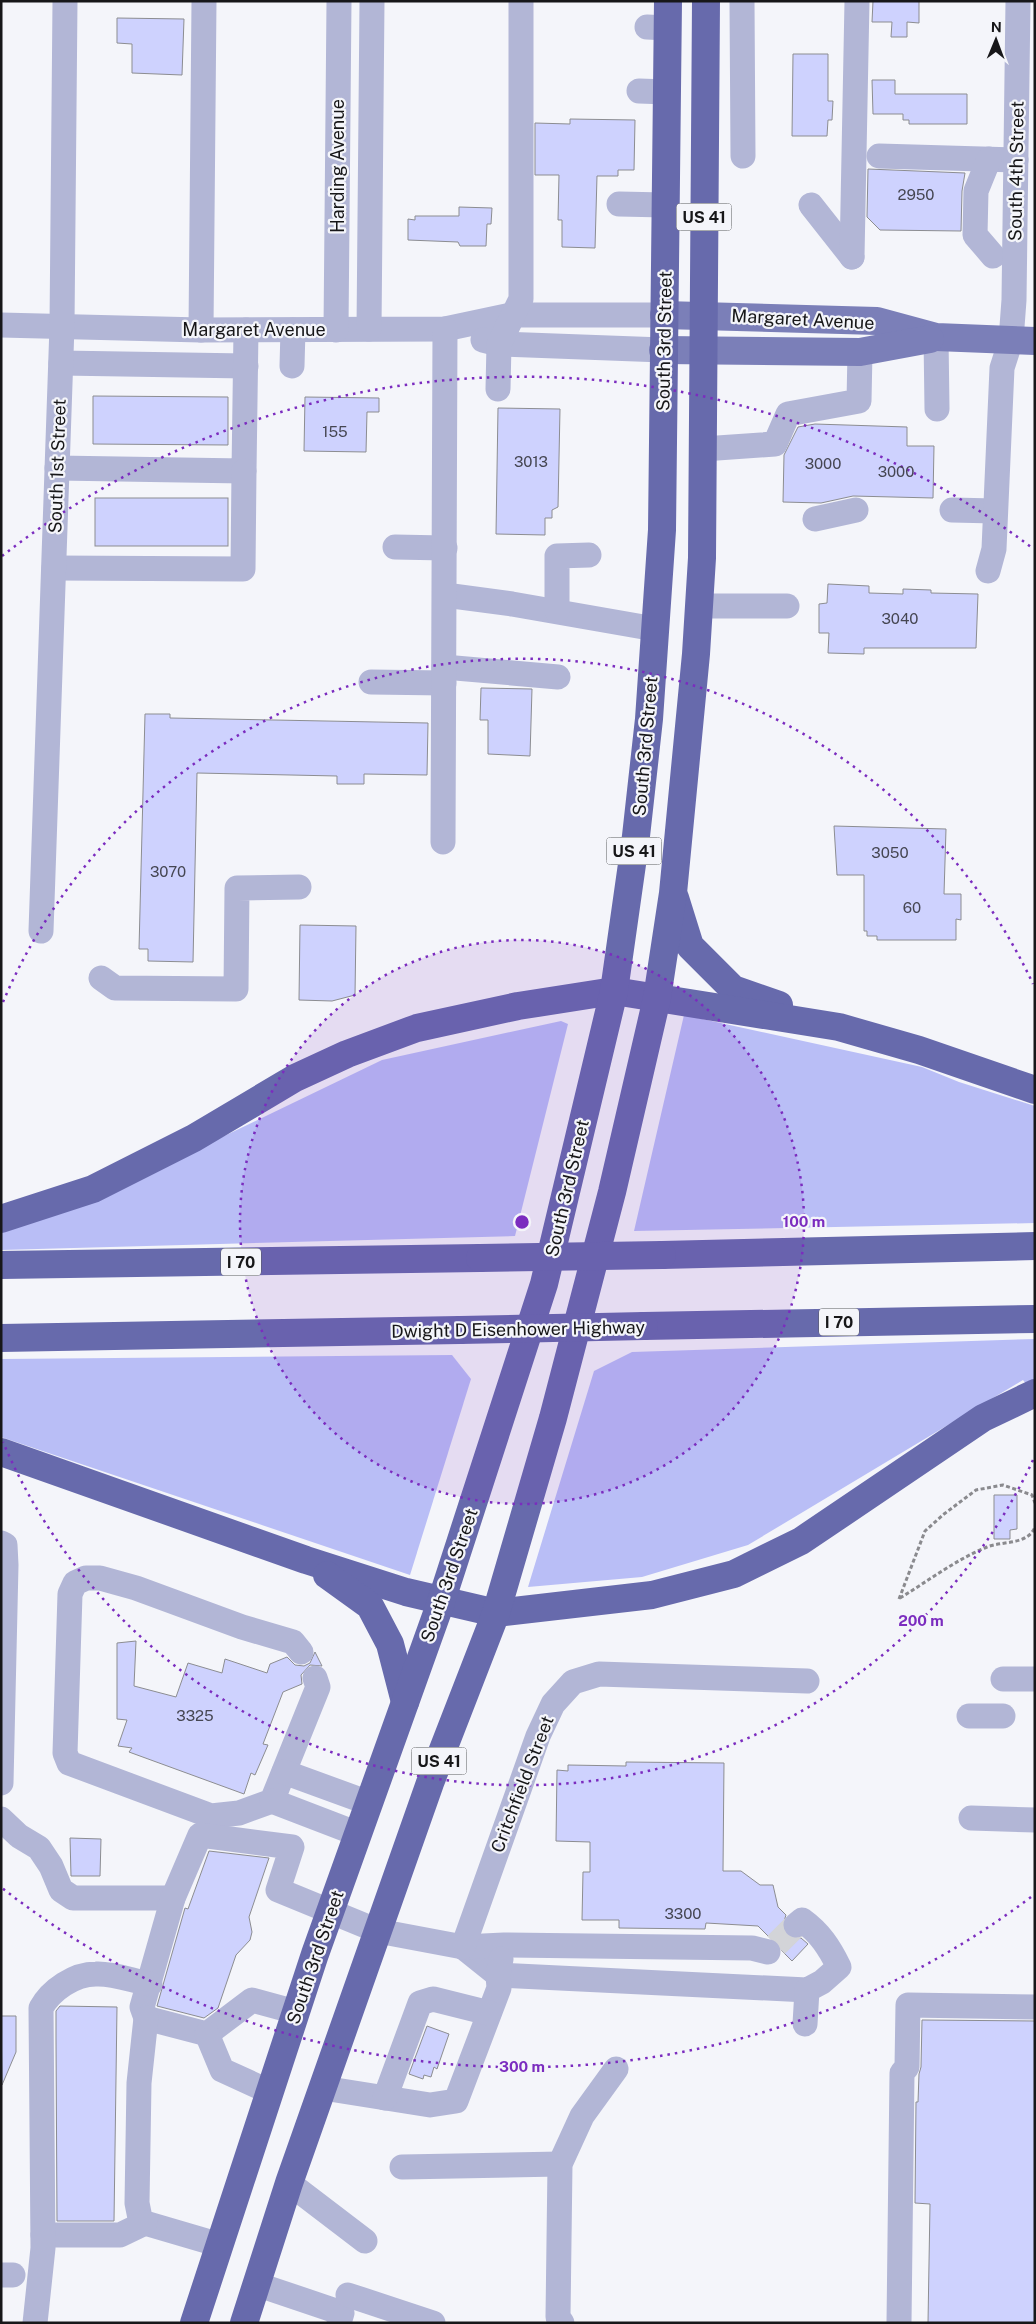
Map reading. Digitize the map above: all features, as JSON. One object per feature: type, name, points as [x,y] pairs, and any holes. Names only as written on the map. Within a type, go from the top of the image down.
[{"type":"highway","name":"US 41","points":[[244,2323],[289,2183],[430,1782],[496,1613],[553,1418],[612,1192],[657,998],[673,893],[699,606],[703,449],[702,351],[706,1]]},
{"type":"highway","name":"South 3rd Street","points":[[194,2323],[330,1912],[441,1602],[544,1284],[614,991],[636,836],[656,628],[662,530],[666,92],[661,19]]},
{"type":"highway","points":[[673,893],[690,946],[733,989],[839,1027],[919,1050],[1035,1090]]},
{"type":"highway","points":[[1,1219],[93,1189],[194,1138],[295,1078],[347,1054],[417,1028],[518,1006],[614,991],[839,1027]]},
{"type":"highway","name":"I 70","points":[[1,1265],[662,1255],[1035,1246]]},
{"type":"highway","name":"Dwight D Eisenhower Highway","points":[[1,1338],[1035,1318]]},
{"type":"highway","points":[[1,1452],[306,1560],[441,1602],[496,1613],[652,1595],[734,1574],[801,1541],[982,1418],[1035,1393]]},
{"type":"highway","points":[[306,1560],[370,1606],[390,1644],[405,1702]]},
{"type":"main road","name":"Margaret Avenue","points":[[664,315],[878,322],[936,338]]},
{"type":"main road","name":"Margaret Avenue","points":[[663,350],[860,352],[936,338]]},
{"type":"main road","points":[[936,338],[1023,341]]},
{"type":"street","name":"South 1st Street","points":[[41,931],[62,326],[65,1]]},
{"type":"street","points":[[201,330],[204,1]]},
{"type":"street","name":"Harding Avenue","points":[[336,330],[339,1]]},
{"type":"street","name":"Harding Avenue","points":[[369,329],[372,1]]},
{"type":"street","points":[[498,389],[499,344],[521,299],[529,268],[521,1]]},
{"type":"street","points":[[705,154],[738,156],[744,50],[742,1]]},
{"type":"street","points":[[811,205],[852,258],[857,1]]},
{"type":"street","name":"South 4th Street","points":[[988,572],[994,549],[1002,368],[1023,341],[1014,300],[1018,1]]},
{"type":"street","points":[[706,48],[744,50]]},
{"type":"street","points":[[639,91],[666,92]]},
{"type":"street","points":[[879,156],[1016,160]]},
{"type":"street","points":[[989,159],[976,191],[975,235],[993,256]]},
{"type":"street","points":[[619,204],[665,205]]},
{"type":"street","name":"Margaret Avenue","points":[[1,325],[201,330],[445,329],[512,315],[664,315]]},
{"type":"street","name":"Margaret Avenue","points":[[445,329],[499,344],[663,350]]},
{"type":"street","points":[[443,842],[445,329]]},
{"type":"street","points":[[54,568],[243,569],[246,330]]},
{"type":"street","points":[[292,366],[293,330]]},
{"type":"street","points":[[936,338],[937,408]]},
{"type":"street","points":[[703,449],[775,444],[788,414],[859,401],[860,352]]},
{"type":"street","points":[[61,363],[246,366]]},
{"type":"street","points":[[57,468],[244,471]]},
{"type":"street","points":[[815,519],[856,510]]},
{"type":"street","points":[[952,510],[995,511]]},
{"type":"street","points":[[395,547],[445,548]]},
{"type":"street","points":[[556,612],[558,556],[589,555]]},
{"type":"street","points":[[445,595],[656,628]]},
{"type":"street","points":[[699,606],[787,606]]},
{"type":"street","points":[[371,682],[444,675],[558,677]]},
{"type":"street","points":[[101,978],[115,988],[236,989],[237,888],[299,887]]},
{"type":"street","points":[[1,1543],[6,1546],[6,1565],[1,1783]]},
{"type":"street","points":[[301,1652],[294,1642],[242,1627],[136,1588],[100,1578],[86,1578],[75,1583],[70,1594],[65,1753],[69,1763],[201,1824],[292,1847],[278,1890],[378,1930],[463,1947],[504,1945],[772,1948],[770,1988]]},
{"type":"street","name":"Critchfield Street","points":[[463,1947],[538,1736],[553,1704],[572,1682],[599,1674],[807,1680]]},
{"type":"street","points":[[272,1801],[318,1687],[315,1678]]},
{"type":"street","points":[[1003,1679],[1035,1679]]},
{"type":"street","points":[[969,1716],[1003,1716]]},
{"type":"street","points":[[284,1772],[368,1803]]},
{"type":"street","points":[[220,2245],[145,2223],[140,2218],[137,2203],[139,2083],[146,2018],[142,2007],[150,1984],[172,1898],[201,1824],[211,1816],[226,1816],[272,1801],[358,1834]]},
{"type":"street","points":[[971,1818],[1035,1820]]},
{"type":"street","points":[[1,1819],[19,1836],[38,1848],[51,1866],[61,1890],[73,1898],[172,1898]]},
{"type":"street","points":[[463,1947],[498,1975],[807,1990],[822,1982],[839,1967],[828,1944],[815,1930],[802,1920],[796,1925]]},
{"type":"street","points":[[323,2088],[430,2105],[456,2100],[498,1988],[498,1975],[504,1945]]},
{"type":"street","points":[[35,2323],[43,2235],[41,2008],[48,1996],[63,1985],[95,1974],[150,1984]]},
{"type":"street","points":[[805,2024],[807,1990]]},
{"type":"street","points":[[386,2098],[420,2003],[433,1999],[489,2013]]},
{"type":"street","points":[[207,2034],[252,2000],[296,2012]]},
{"type":"street","points":[[899,2323],[902,2073],[907,2067],[908,2005],[1035,2007]]},
{"type":"street","points":[[146,2018],[207,2034]]},
{"type":"street","points":[[207,2034],[222,2070],[270,2092]]},
{"type":"street","points":[[562,2323],[558,2317],[560,2164],[582,2116],[616,2069]]},
{"type":"street","points":[[402,2166],[560,2164]]},
{"type":"street","points":[[289,2183],[365,2241]]},
{"type":"street","points":[[43,2235],[120,2235],[145,2223]]},
{"type":"street","points":[[256,2284],[342,2313],[339,2323]]},
{"type":"street","points":[[348,2295],[433,2323]]},
{"type":"path","points":[[1035,1503],[1032,1495],[1017,1488],[1004,1485],[976,1490],[925,1531],[899,1599],[988,1547],[1018,1541],[1032,1533],[1035,1527]]},
{"type":"shaded area","points":[[684,1015],[922,1067],[959,1082],[1035,1106],[1035,1223],[634,1231]]},
{"type":"shaded area","points":[[561,1021],[568,1024],[515,1236],[1,1250],[1,1228],[220,1138],[382,1060]]},
{"type":"shaded area","points":[[1035,1339],[1035,1382],[1027,1385],[1023,1380],[748,1545],[642,1577],[528,1587],[594,1371],[632,1352]]},
{"type":"shaded area","points":[[452,1355],[471,1379],[410,1575],[1,1437],[1,1359]]},
{"type":"building","points":[[873,1],[919,1],[919,23],[907,22],[907,37],[891,37],[892,22],[872,22]]},
{"type":"building","points":[[117,18],[184,19],[182,75],[132,73],[132,44],[117,43]]},
{"type":"building","points":[[793,54],[828,54],[828,101],[833,101],[832,120],[828,120],[827,136],[792,136]]},
{"type":"building","points":[[872,80],[895,80],[895,94],[967,94],[967,124],[909,124],[909,120],[903,120],[903,114],[873,114]]},
{"type":"building","points":[[570,119],[635,120],[634,170],[618,170],[618,176],[597,176],[595,248],[562,247],[562,220],[558,220],[559,175],[535,175],[535,123],[570,124]]},
{"type":"building","points":[[868,169],[965,173],[962,191],[961,231],[880,230],[867,217]]},
{"type":"building","points":[[459,207],[492,208],[491,224],[487,224],[486,246],[460,246],[458,242],[408,240],[408,219],[415,220],[415,216],[459,216]]},
{"type":"building","points":[[93,396],[228,397],[228,445],[93,444]]},
{"type":"building","points":[[305,397],[379,398],[379,412],[367,412],[366,452],[304,451]]},
{"type":"building","points":[[498,408],[560,409],[558,507],[552,510],[552,518],[545,518],[545,535],[496,534]]},
{"type":"building","points":[[815,424],[907,427],[907,446],[934,446],[933,498],[853,496],[821,503],[783,502],[784,455],[798,427]]},
{"type":"building","points":[[95,498],[228,498],[228,546],[95,546]]},
{"type":"building","points":[[828,584],[869,586],[869,593],[903,594],[903,589],[931,590],[931,593],[978,594],[976,648],[864,648],[864,654],[828,653],[829,633],[819,633],[819,604],[827,603]]},
{"type":"building","points":[[481,688],[532,689],[530,756],[488,754],[488,720],[480,720]]},
{"type":"building","points":[[145,714],[170,714],[170,718],[428,723],[427,775],[364,774],[364,784],[337,784],[337,776],[197,773],[193,962],[148,961],[148,949],[139,949]]},
{"type":"building","points":[[834,826],[946,829],[944,894],[961,894],[961,920],[956,919],[956,940],[877,940],[877,936],[867,936],[867,931],[864,931],[864,875],[837,875]]},
{"type":"building","points":[[300,925],[356,926],[355,995],[332,1001],[299,1000]]},
{"type":"building","points":[[994,1495],[1017,1495],[1017,1529],[1010,1530],[1010,1539],[994,1539]]},
{"type":"building","points":[[136,1641],[134,1686],[176,1697],[188,1663],[222,1673],[225,1659],[267,1673],[270,1664],[287,1657],[295,1665],[304,1666],[310,1663],[315,1652],[322,1666],[310,1665],[301,1675],[302,1684],[283,1692],[263,1744],[268,1745],[255,1775],[251,1773],[244,1794],[129,1752],[132,1748],[118,1746],[127,1720],[117,1719],[117,1643]]},
{"type":"building","points":[[626,1762],[724,1763],[723,1871],[741,1871],[760,1885],[773,1885],[778,1907],[786,1915],[782,1927],[785,1934],[792,1939],[801,1938],[808,1944],[792,1961],[782,1951],[778,1942],[769,1937],[758,1926],[706,1923],[705,1929],[619,1928],[619,1920],[582,1920],[583,1872],[590,1872],[590,1842],[556,1841],[557,1770],[568,1771],[568,1765],[626,1766]]},
{"type":"building","points":[[70,1838],[101,1839],[100,1876],[71,1876]]},
{"type":"building","points":[[209,1851],[269,1858],[249,1917],[252,1932],[250,1940],[236,1955],[218,2008],[204,2018],[157,2006],[185,1908],[188,1909]]},
{"type":"building","points":[[60,2006],[117,2007],[114,2221],[57,2221],[56,2011]]},
{"type":"building","points":[[1,2016],[16,2016],[16,2052],[2,2085]]},
{"type":"building","points":[[922,2020],[1035,2021],[1035,2323],[928,2323],[930,2204],[915,2203],[916,2102],[918,2102],[921,2067]]},
{"type":"building","points":[[427,2026],[449,2034],[437,2069],[434,2067],[431,2077],[424,2075],[423,2079],[409,2074]]},
{"type":"tunnel","points":[[776,1945],[796,1925]]}]
